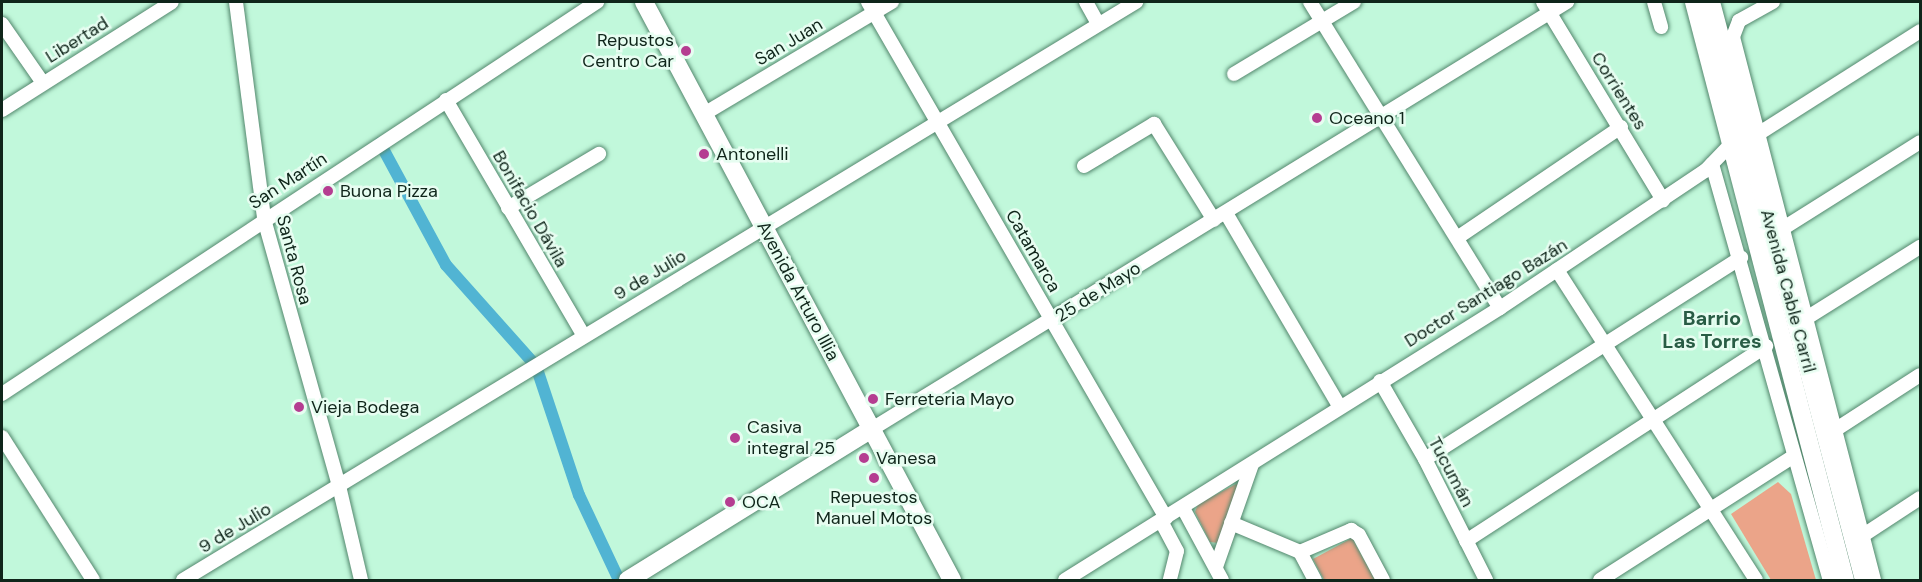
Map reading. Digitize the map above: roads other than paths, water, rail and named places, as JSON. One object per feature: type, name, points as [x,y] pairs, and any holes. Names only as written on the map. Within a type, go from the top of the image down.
[{"type":"main road","name":"Avenida Arturo Illia","points":[[644,2],[952,580]]},
{"type":"main road","name":"Avenida Cable Carril","points":[[1694,2],[1741,141],[1864,580]]},
{"type":"main road","name":"Avenida Cable Carril","points":[[1711,2],[1741,141],[1845,580]]},
{"type":"main road","name":"25 de Mayo","points":[[634,579],[872,429]]},
{"type":"street","name":"Libertad","points":[[2,110],[172,2]]},
{"type":"street","name":"Santa Rosa","points":[[236,2],[264,219],[339,486],[361,580]]},
{"type":"street","name":"San Martín","points":[[2,394],[264,219],[597,2]]},
{"type":"street","name":"San Juan","points":[[704,114],[871,7],[892,2]]},
{"type":"street","points":[[1086,2],[1098,24]]},
{"type":"street","name":"9 de Julio","points":[[183,580],[1136,2]]},
{"type":"street","points":[[1310,2],[1500,308]]},
{"type":"street","points":[[1234,74],[1354,2]]},
{"type":"street","name":"25 de Mayo","points":[[872,429],[1380,117],[1546,7],[1567,2]]},
{"type":"street","points":[[1654,2],[1661,27]]},
{"type":"street","points":[[1773,2],[1739,21],[1733,37],[1741,141],[1782,229],[1874,580]]},
{"type":"street","name":"Catamarca","points":[[871,7],[1052,320],[1164,520],[1177,551],[1170,580]]},
{"type":"street","name":"Corrientes","points":[[1546,7],[1621,127],[1663,200]]},
{"type":"street","points":[[2,24],[43,83]]},
{"type":"street","name":"Doctor Santiago Bazán","points":[[1065,580],[1500,308],[1663,200],[1741,141],[1920,31]]},
{"type":"street","name":"Bonifacio Dávila","points":[[446,100],[584,336]]},
{"type":"street","points":[[1084,166],[1154,124],[1220,216],[1340,407]]},
{"type":"street","points":[[1456,238],[1621,127]]},
{"type":"street","points":[[1782,229],[1920,142]]},
{"type":"street","points":[[508,208],[599,154]]},
{"type":"street","points":[[1712,164],[1766,346],[1794,456],[1830,580]]},
{"type":"street","points":[[1805,319],[1920,247]]},
{"type":"street","points":[[1425,459],[1741,258]]},
{"type":"street","points":[[1557,270],[1756,580]]},
{"type":"street","points":[[1466,541],[1653,417],[1766,346]]},
{"type":"street","points":[[1835,430],[1920,375]]},
{"type":"street","name":"Tucumán","points":[[1380,381],[1425,459],[1484,579]]},
{"type":"street","points":[[2,437],[93,580]]},
{"type":"street","points":[[1607,578],[1709,508],[1794,456]]},
{"type":"street","points":[[1215,567],[1252,464]]},
{"type":"street","points":[[1862,536],[1920,498]]},
{"type":"street","points":[[1183,508],[1222,580]]},
{"type":"street","points":[[1231,523],[1300,552],[1315,580]]},
{"type":"street","points":[[1300,552],[1351,530],[1359,535],[1383,580]]},
{"type":"waterway","points":[[380,143],[446,265],[536,366],[579,495],[619,580]]},
{"type":"place","name":"Repustos Centro Car","points":[[686,51]]},
{"type":"place","name":"Oceano 1","points":[[1317,118]]},
{"type":"place","name":"Antonelli","points":[[704,154]]},
{"type":"place","name":"Buona Pizza","points":[[328,191]]},
{"type":"place","name":"Ferreteria Mayo","points":[[873,399]]},
{"type":"place","name":"Vieja Bodega","points":[[299,407]]},
{"type":"place","name":"Casiva integral 25","points":[[735,438]]},
{"type":"place","name":"Vanesa","points":[[864,458]]},
{"type":"place","name":"Repuestos Manuel Motos","points":[[874,478]]},
{"type":"place","name":"OCA","points":[[730,502]]},
{"type":"district","name":"Barrio Las Torres","points":[[1712,330]]}]
